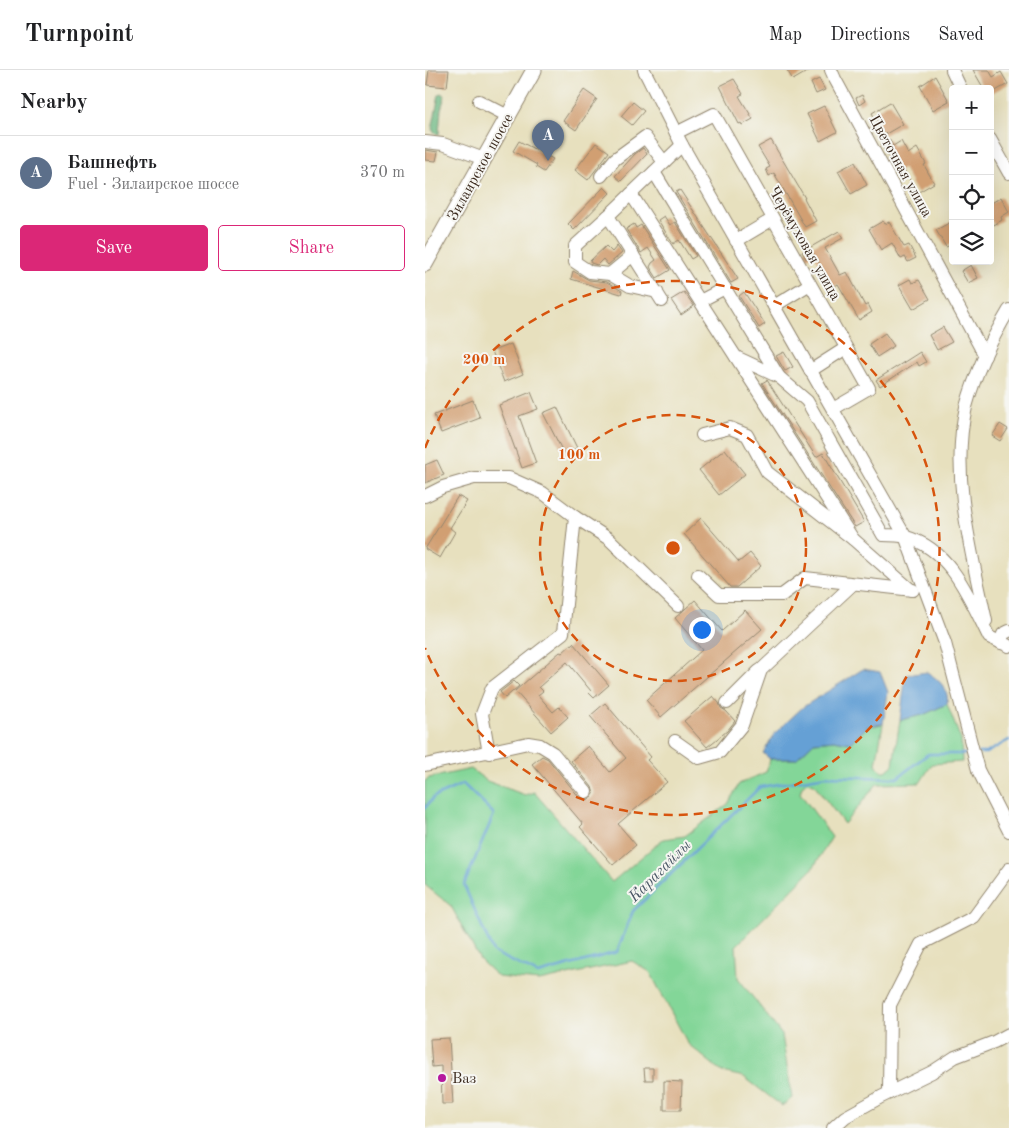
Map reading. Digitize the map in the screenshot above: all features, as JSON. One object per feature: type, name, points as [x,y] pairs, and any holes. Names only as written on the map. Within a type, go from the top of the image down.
[{"type":"main road","name":"Зилаирское шоссе","points":[[425,264],[534,70]]},
{"type":"street","points":[[644,70],[679,139],[736,241],[905,536],[945,643],[978,770],[1009,831]]},
{"type":"street","name":"Цветочная улица","points":[[831,70],[985,356]]},
{"type":"street","points":[[952,70],[959,85]]},
{"type":"street","points":[[479,101],[508,116]]},
{"type":"street","name":"Черёмуховая улица","points":[[679,139],[713,114],[810,284],[869,388],[833,410]]},
{"type":"street","points":[[601,176],[615,159],[645,137],[664,162]]},
{"type":"street","points":[[608,216],[659,296],[630,286],[610,274],[590,272],[575,262],[575,246],[664,162],[679,139]]},
{"type":"street","points":[[425,142],[443,144],[484,158]]},
{"type":"street","points":[[994,147],[1009,173]]},
{"type":"street","points":[[654,172],[779,377]]},
{"type":"street","points":[[631,194],[853,540]]},
{"type":"street","points":[[736,241],[773,219]]},
{"type":"street","points":[[610,274],[633,255]]},
{"type":"street","points":[[774,306],[810,284]]},
{"type":"street","points":[[700,301],[725,288]]},
{"type":"street","points":[[1000,642],[968,534],[961,477],[962,434],[966,408],[985,356],[1009,310]]},
{"type":"street","points":[[811,371],[846,348]]},
{"type":"street","points":[[736,357],[779,377],[807,400],[883,535],[905,536],[933,549],[963,584],[1000,642]]},
{"type":"street","points":[[702,435],[730,428],[747,435],[767,472],[853,540],[911,590]]},
{"type":"street","points":[[425,496],[443,486],[474,478],[509,478],[543,492],[575,517],[609,539],[678,606]]},
{"type":"street","points":[[489,753],[483,714],[492,688],[563,634],[575,517]]},
{"type":"street","points":[[698,575],[719,595],[782,595],[805,578],[925,590]]},
{"type":"street","points":[[727,703],[853,584]]},
{"type":"street","points":[[1000,642],[1003,634],[1009,631]]},
{"type":"street","points":[[675,741],[699,758],[720,752],[742,725],[761,670]]},
{"type":"street","points":[[425,765],[489,753],[528,743],[540,745],[553,753],[586,792]]},
{"type":"street","points":[[889,1093],[890,1004],[921,944],[974,917],[1009,869]]},
{"type":"street","points":[[833,1128],[845,1117],[932,1072],[955,1057],[1009,1034]]},
{"type":"green space","points":[[441,93],[445,96],[441,109],[439,134],[437,134],[432,130],[439,94]]},
{"type":"green space","points":[[947,704],[961,740],[962,762],[932,764],[920,783],[877,784],[844,824],[814,784],[807,782],[802,786],[800,793],[832,837],[813,868],[736,946],[738,978],[782,1035],[792,1098],[782,1106],[744,1077],[722,1072],[688,1044],[650,972],[632,961],[539,981],[498,977],[480,960],[451,906],[425,885],[425,781],[429,778],[471,769],[487,781],[525,795],[534,792],[612,882],[663,839],[685,836],[728,804],[739,784],[766,772],[770,759],[796,759],[814,742],[834,740],[850,743],[868,726],[883,724],[876,764],[881,771],[886,771],[893,765],[900,720],[923,715]]},
{"type":"water","points":[[863,669],[880,672],[888,692],[883,724],[868,726],[850,743],[834,740],[814,742],[796,759],[770,759],[763,753],[775,733],[803,707]]},
{"type":"water","points":[[927,672],[939,681],[945,689],[947,704],[923,715],[900,720],[906,675]]},
{"type":"building","points":[[429,70],[449,70],[447,87],[427,85]]},
{"type":"building","points":[[787,70],[810,70],[793,80]]},
{"type":"building","points":[[973,70],[989,70],[993,77],[1001,72],[1008,84],[994,92],[994,85],[982,85]]},
{"type":"building","points":[[935,76],[949,101],[933,110],[920,86]]},
{"type":"building","points":[[734,79],[743,94],[739,96],[753,119],[742,125],[741,123],[739,124],[720,86]]},
{"type":"building","points":[[819,79],[825,90],[816,94],[811,83]]},
{"type":"building","points":[[584,90],[597,99],[576,130],[563,121]]},
{"type":"building","points":[[862,95],[865,101],[859,105],[856,98]]},
{"type":"building","points":[[633,102],[644,111],[632,125],[621,116]]},
{"type":"building","points":[[890,102],[903,124],[884,135],[872,113]]},
{"type":"building","points":[[824,106],[837,132],[820,141],[807,114]]},
{"type":"building","points":[[889,139],[893,146],[901,141],[908,154],[917,148],[934,183],[917,193],[903,168],[897,172],[881,144]]},
{"type":"building","points":[[771,140],[805,198],[816,221],[805,227],[774,173],[769,176],[766,169],[770,167],[758,147]]},
{"type":"building","points":[[519,141],[553,159],[544,172],[536,167],[537,165],[513,151]]},
{"type":"building","points":[[596,143],[609,152],[588,180],[575,170]]},
{"type":"building","points":[[643,148],[647,154],[621,181],[615,176]]},
{"type":"building","points":[[425,150],[438,152],[436,161],[425,160]]},
{"type":"building","points":[[855,162],[867,185],[851,194],[838,171]]},
{"type":"building","points":[[604,187],[610,193],[574,230],[568,224]]},
{"type":"building","points":[[680,190],[738,279],[731,283],[676,192]]},
{"type":"building","points":[[1001,197],[1009,212],[994,225],[994,220],[994,201]]},
{"type":"building","points":[[664,216],[670,225],[675,222],[696,256],[691,259],[679,240],[673,244],[658,220]]},
{"type":"building","points":[[883,221],[885,224],[889,222],[904,247],[909,245],[916,258],[908,262],[905,257],[901,259],[892,243],[881,250],[869,229]]},
{"type":"building","points":[[949,223],[949,246],[946,247],[936,230]]},
{"type":"building","points":[[634,224],[636,228],[641,225],[670,270],[657,278],[650,267],[656,260],[648,248],[641,253],[626,229]]},
{"type":"building","points":[[839,231],[843,238],[825,248],[840,275],[847,272],[865,306],[868,304],[872,312],[859,320],[838,284],[833,287],[814,254],[806,259],[802,252]]},
{"type":"building","points":[[606,246],[612,252],[617,246],[622,253],[608,265],[603,259],[597,265],[591,263],[590,261]]},
{"type":"building","points":[[971,265],[978,278],[968,283],[961,271]]},
{"type":"building","points":[[573,271],[589,280],[607,282],[622,291],[621,294],[571,279]]},
{"type":"building","points":[[910,279],[912,283],[919,280],[930,299],[913,309],[899,285]]},
{"type":"building","points":[[684,292],[694,306],[681,315],[671,300]]},
{"type":"building","points":[[744,292],[765,324],[759,328],[739,296]]},
{"type":"building","points":[[943,327],[952,342],[937,350],[929,335]]},
{"type":"building","points":[[885,333],[894,346],[877,357],[869,344]]},
{"type":"building","points":[[511,344],[523,374],[504,382],[492,351]]},
{"type":"building","points":[[784,352],[793,367],[785,371],[776,356]]},
{"type":"building","points":[[920,352],[926,362],[919,366],[917,362],[880,386],[876,380]]},
{"type":"building","points":[[767,380],[816,457],[823,453],[864,522],[855,527],[762,383]]},
{"type":"building","points":[[531,392],[538,409],[519,416],[536,463],[522,468],[499,405]]},
{"type":"building","points":[[473,400],[480,418],[441,433],[434,415]]},
{"type":"building","points":[[557,407],[577,448],[564,454],[543,413]]},
{"type":"building","points":[[1000,424],[1008,429],[1000,441],[992,436]]},
{"type":"building","points":[[725,449],[745,474],[719,495],[699,470]]},
{"type":"building","points":[[437,460],[444,475],[425,483],[425,465]]},
{"type":"building","points":[[458,496],[467,501],[450,528],[455,532],[440,558],[425,549]]},
{"type":"building","points":[[701,518],[739,562],[750,553],[761,566],[737,587],[730,587],[684,534]]},
{"type":"building","points":[[695,600],[722,631],[745,610],[762,629],[661,717],[646,700],[702,650],[675,618]]},
{"type":"building","points":[[573,643],[609,685],[594,698],[589,693],[591,691],[567,662],[539,687],[543,691],[538,695],[553,712],[559,707],[568,717],[551,732],[515,691]]},
{"type":"building","points":[[514,681],[519,686],[505,698],[500,692]]},
{"type":"building","points":[[713,696],[721,708],[735,721],[727,731],[707,747],[684,721]]},
{"type":"building","points":[[605,703],[651,757],[647,760],[667,782],[618,824],[636,845],[613,865],[580,827],[583,824],[532,764],[542,756],[548,759],[580,798],[587,800],[591,798],[594,794],[592,787],[571,761],[588,746],[610,772],[626,758],[590,716]]},
{"type":"building","points":[[449,1038],[453,1104],[442,1104],[441,1066],[432,1067],[430,1039]]},
{"type":"building","points":[[644,1068],[653,1068],[653,1080],[645,1080]]},
{"type":"building","points":[[664,1081],[682,1082],[681,1110],[664,1110]]},
{"type":"waterway","name":"Карагайлы","points":[[978,753],[986,753],[1009,740]]},
{"type":"waterway","name":"Карагайлы","points":[[425,808],[434,797],[463,784],[494,814],[464,885],[493,952],[538,974],[617,952],[633,911],[760,787],[826,776],[897,778],[928,754],[970,754]]},
{"type":"place","name":"Башнефть","points":[[548,161]]},
{"type":"place","name":"Ваз","points":[[442,1078]]}]
